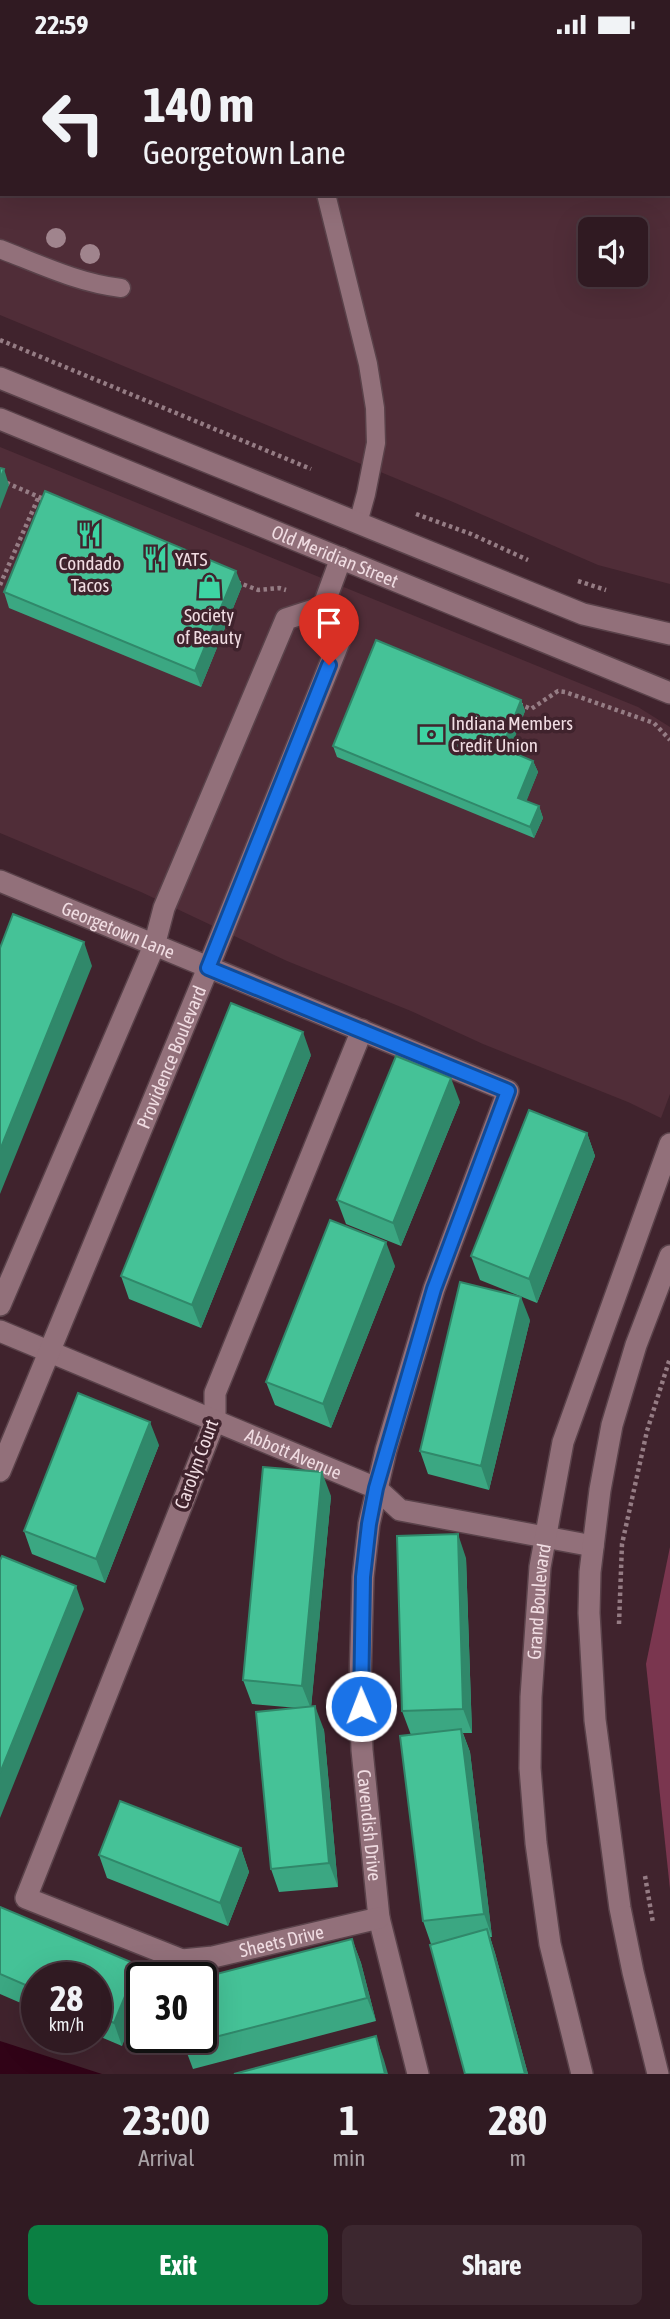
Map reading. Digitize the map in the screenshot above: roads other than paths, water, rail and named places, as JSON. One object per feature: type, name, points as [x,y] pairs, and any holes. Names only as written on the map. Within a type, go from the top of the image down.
[{"type":"street","name":"Old Meridian Street","points":[[0,378],[583,614],[670,635]]},
{"type":"street","name":"Old Meridian Street","points":[[0,419],[670,693]]},
{"type":"street","points":[[0,1305],[154,946],[164,908],[286,619],[323,607],[341,558]]},
{"type":"street","name":"Providence Boulevard","points":[[0,1471],[208,968],[343,632],[323,607]]},
{"type":"street","name":"Georgetown Lane","points":[[0,881],[508,1091]]},
{"type":"street","name":"Carolyn Court","points":[[26,1898],[215,1421],[215,1393],[362,1030]]},
{"type":"street","name":"Cavendish Drive","points":[[418,2074],[379,1918],[362,1750],[360,1683],[363,1577],[376,1488],[434,1289],[508,1091]]},
{"type":"street","name":"Grand Boulevard","points":[[582,2074],[550,1944],[536,1843],[530,1768],[540,1567],[563,1442],[670,1144]]},
{"type":"street","points":[[658,2074],[620,1907],[595,1720],[589,1613],[593,1546],[612,1425],[636,1345],[670,1256]]},
{"type":"street","name":"Abbott Avenue","points":[[0,1331],[376,1488],[400,1510],[593,1546]]},
{"type":"street","name":"Sheets Drive","points":[[26,1898],[182,1960],[213,1957],[379,1918]]},
{"type":"lane","points":[[326,196],[368,364],[375,408],[376,443],[358,523]]},
{"type":"lane","points":[[0,249],[98,286],[121,288]]},
{"type":"place","name":"Condado Tacos","points":[[90,535]]},
{"type":"place","name":"YATS","points":[[155,559]]},
{"type":"place","name":"Society of Beauty","points":[[209,587]]},
{"type":"place","name":"Indiana Members Credit Union","points":[[431,734]]}]
